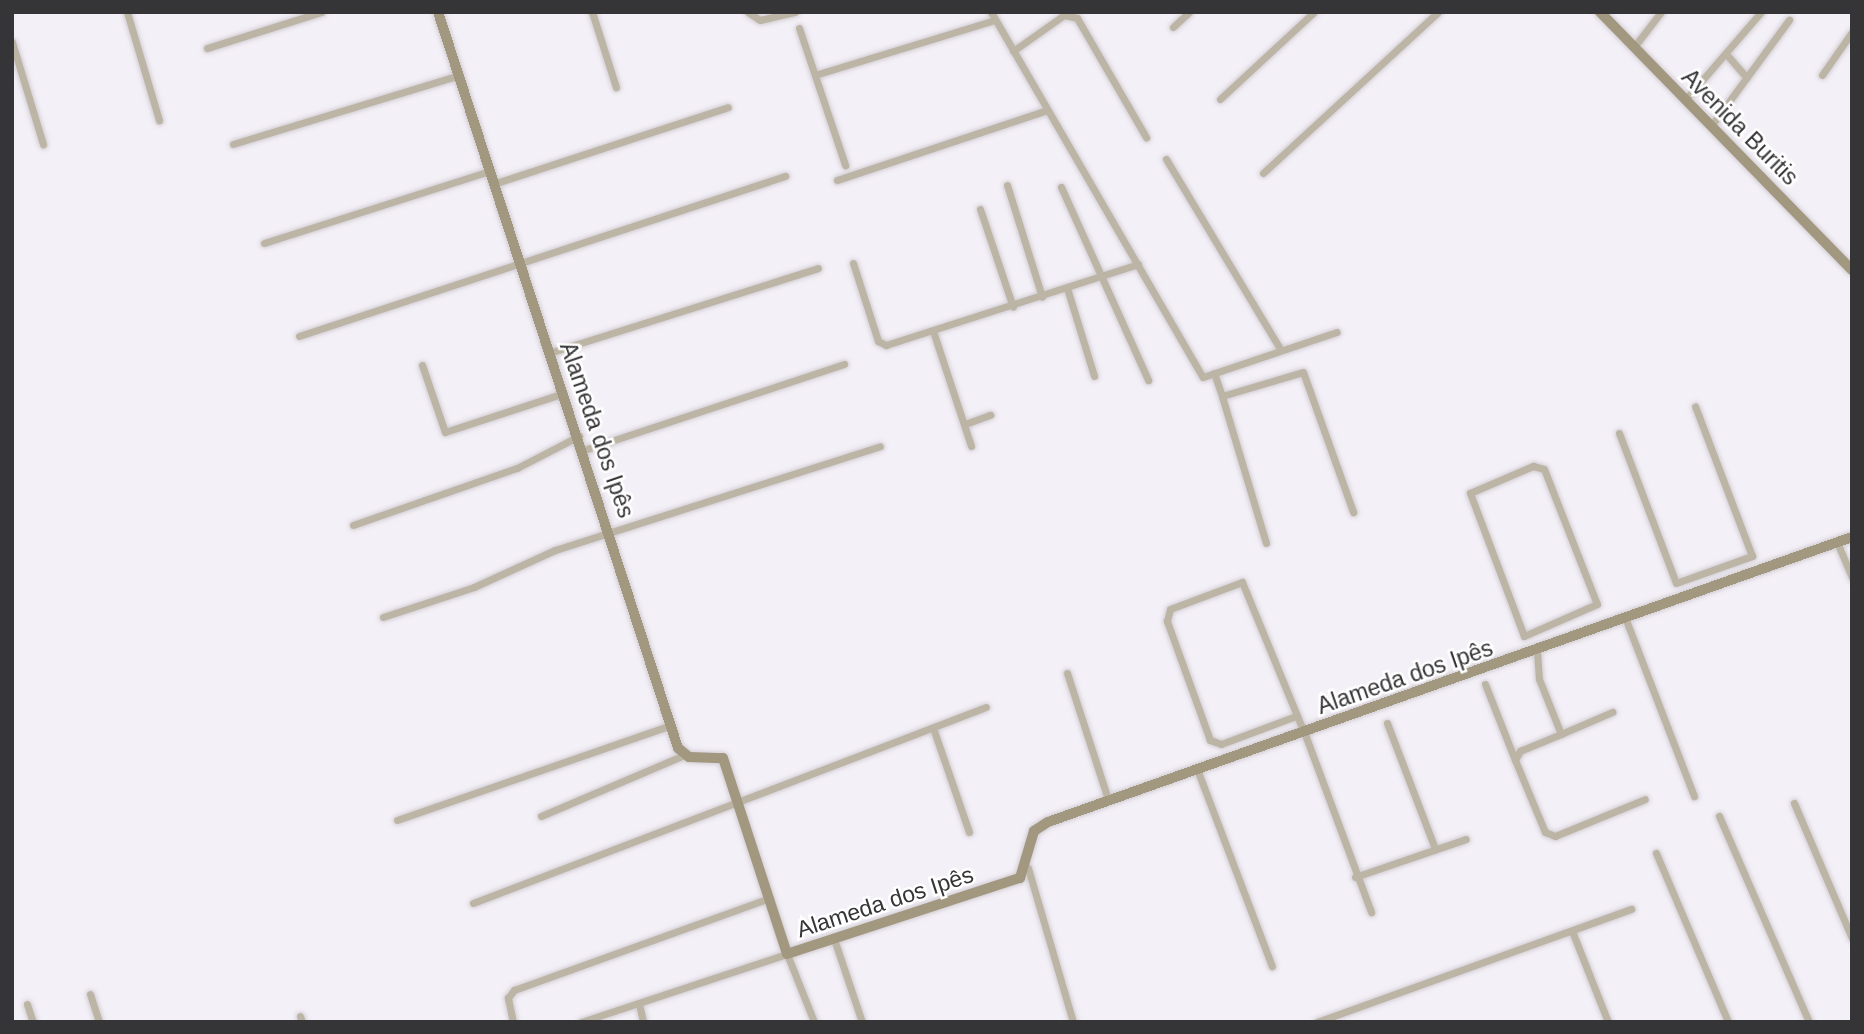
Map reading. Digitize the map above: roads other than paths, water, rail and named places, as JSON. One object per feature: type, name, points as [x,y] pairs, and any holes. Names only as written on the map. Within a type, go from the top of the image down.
[{"type":"street","points":[[127,12],[159,120]]},
{"type":"street","points":[[207,48],[321,12]]},
{"type":"street","name":"Alameda dos Ipês","points":[[438,12],[549,353],[613,536],[671,725],[684,755],[721,756],[787,954],[1013,881],[1028,868],[1036,828],[1108,799],[1626,620],[1722,584],[1839,546],[1852,537]]},
{"type":"street","points":[[592,12],[616,87]]},
{"type":"street","points":[[748,12],[760,20],[794,12]]},
{"type":"street","points":[[1173,27],[1189,12]]},
{"type":"street","points":[[1220,99],[1314,12]]},
{"type":"street","points":[[1263,173],[1438,12]]},
{"type":"street","name":"Avenida Buritis","points":[[1600,12],[1637,43],[1685,100],[1852,270]]},
{"type":"street","points":[[1637,43],[1661,12]]},
{"type":"street","points":[[1685,100],[1727,55],[1761,12]]},
{"type":"street","points":[[1013,51],[1074,14],[1146,136]]},
{"type":"street","points":[[815,75],[993,16],[1203,377],[1336,332]]},
{"type":"street","points":[[1711,126],[1789,20]]},
{"type":"street","points":[[799,28],[845,165]]},
{"type":"street","points":[[1822,75],[1852,32]]},
{"type":"street","points":[[12,42],[43,144]]},
{"type":"street","points":[[1727,55],[1747,78]]},
{"type":"street","points":[[233,144],[457,76]]},
{"type":"street","points":[[493,184],[728,107]]},
{"type":"street","points":[[837,180],[1048,110]]},
{"type":"street","points":[[1166,159],[1280,349]]},
{"type":"street","points":[[264,243],[489,171]]},
{"type":"street","points":[[299,336],[785,176]]},
{"type":"street","points":[[1007,185],[1042,297]]},
{"type":"street","points":[[1061,187],[1148,380]]},
{"type":"street","points":[[981,208],[1013,307]]},
{"type":"street","points":[[853,262],[881,344],[934,334],[1138,264]]},
{"type":"street","points":[[549,353],[818,268]]},
{"type":"street","points":[[1067,288],[1094,376]]},
{"type":"street","points":[[934,334],[971,446]]},
{"type":"street","points":[[584,450],[844,364]]},
{"type":"street","points":[[422,365],[445,432],[564,393]]},
{"type":"street","points":[[1222,396],[1303,372],[1353,512]]},
{"type":"street","points":[[1214,373],[1266,543]]},
{"type":"street","points":[[1619,432],[1676,583],[1752,556],[1695,405]]},
{"type":"street","points":[[965,424],[989,415]]},
{"type":"street","points":[[353,525],[517,468],[579,436]]},
{"type":"street","points":[[383,617],[474,587],[555,550],[613,536],[880,446]]},
{"type":"street","points":[[1533,466],[1544,469],[1597,604],[1557,623],[1520,632],[1474,511],[1473,487],[1533,466]]},
{"type":"street","points":[[1839,546],[1852,578]]},
{"type":"street","points":[[1712,570],[1722,584]]},
{"type":"street","points":[[1296,716],[1221,744],[1210,740],[1167,621],[1170,609],[1242,582],[1303,733],[1355,877],[1371,912]]},
{"type":"street","points":[[1626,620],[1694,796]]},
{"type":"street","points":[[1557,623],[1563,642]]},
{"type":"street","points":[[1537,651],[1539,679],[1561,734]]},
{"type":"street","points":[[1067,673],[1108,799]]},
{"type":"street","points":[[1485,684],[1549,835],[1646,799]]},
{"type":"street","points":[[473,902],[738,806],[986,706]]},
{"type":"street","points":[[1516,760],[1520,751],[1612,712]]},
{"type":"street","points":[[1387,723],[1435,849]]},
{"type":"street","points":[[397,820],[671,725]]},
{"type":"street","points":[[933,728],[969,832]]},
{"type":"street","points":[[541,816],[684,755]]},
{"type":"street","points":[[1197,769],[1272,966]]},
{"type":"street","points":[[1794,803],[1852,938]]},
{"type":"street","points":[[1720,816],[1809,1022]]},
{"type":"street","points":[[1355,877],[1466,839]]},
{"type":"street","points":[[1656,853],[1728,1022]]},
{"type":"street","points":[[1028,868],[1073,1022]]},
{"type":"street","points":[[513,1022],[508,998],[514,990],[769,898]]},
{"type":"street","points":[[1317,1022],[1631,909]]},
{"type":"street","points":[[1572,931],[1608,1022]]},
{"type":"street","points":[[834,939],[862,1022]]},
{"type":"street","points":[[581,1022],[787,954],[814,1022]]},
{"type":"street","points":[[90,994],[99,1022]]},
{"type":"street","points":[[27,1004],[33,1022]]},
{"type":"street","points":[[639,1004],[643,1022]]}]
